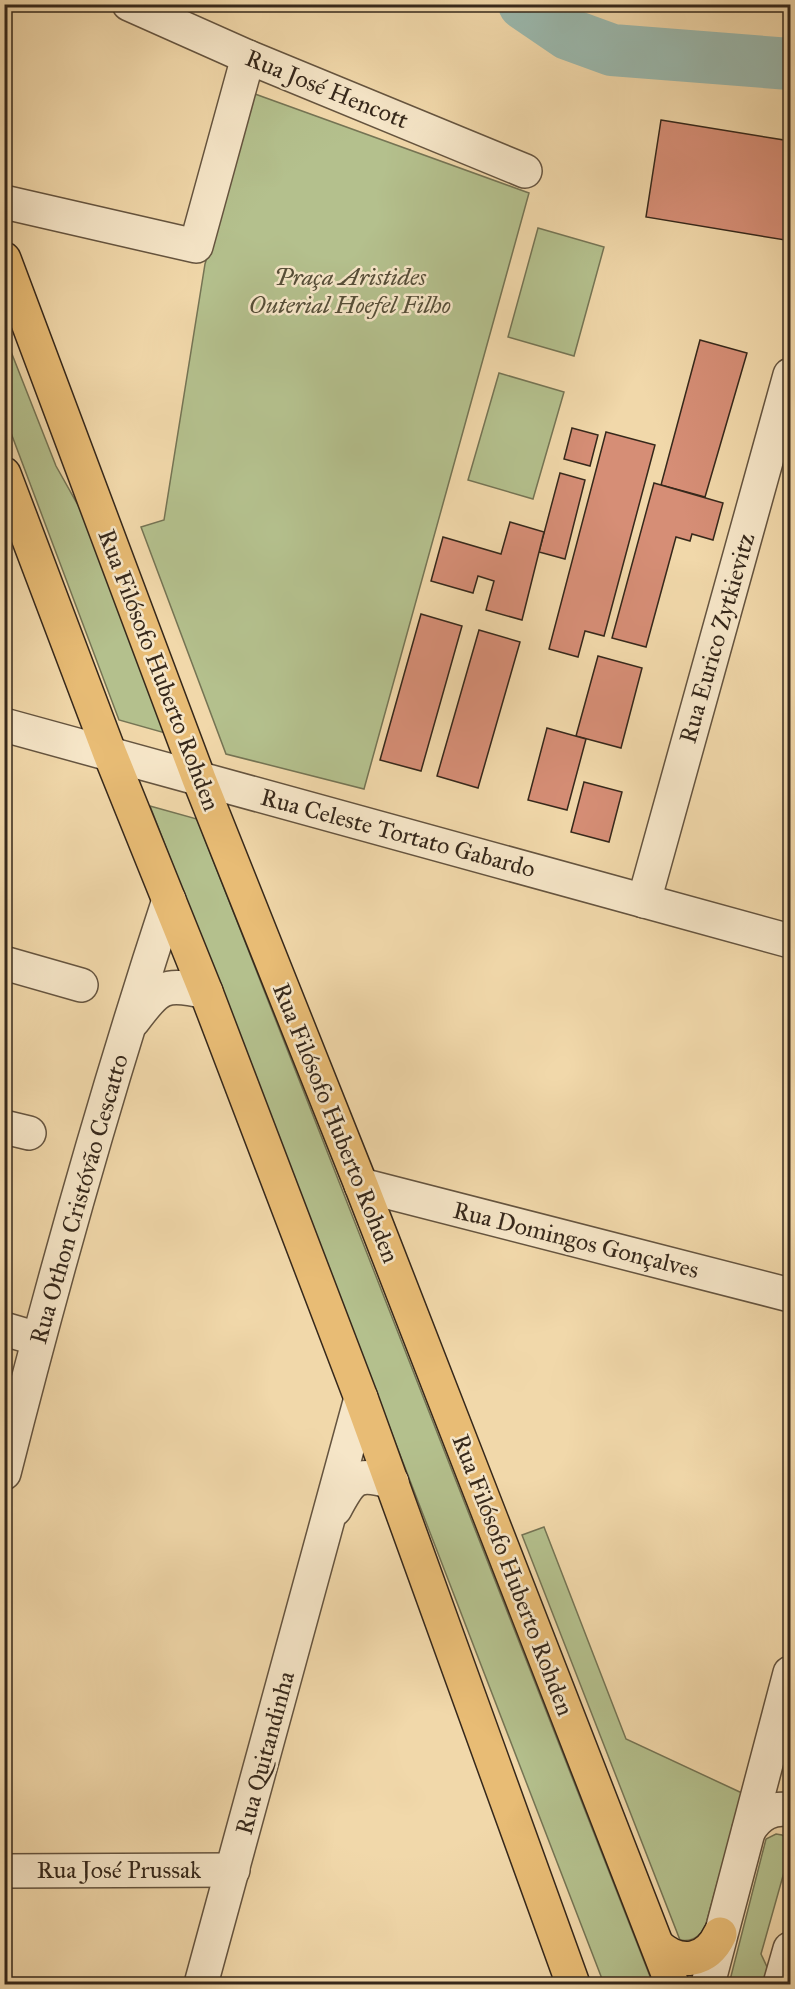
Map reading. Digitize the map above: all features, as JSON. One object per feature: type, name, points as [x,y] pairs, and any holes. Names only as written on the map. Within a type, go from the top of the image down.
[{"type":"main road","name":"Rua Filósofo Huberto Rohden","points":[[4,259],[199,778],[361,1185],[672,1984]]},
{"type":"main road","points":[[4,319],[28,328],[35,337]]},
{"type":"main road","points":[[4,474],[110,754],[206,992],[361,1398],[573,1984]]},
{"type":"main road","points":[[658,1946],[667,1954],[678,1958],[690,1958],[709,1951],[720,1934]]},
{"type":"street","name":"Rua José Hencott","points":[[129,4],[248,57],[525,171]]},
{"type":"street","points":[[4,202],[196,246],[248,57]]},
{"type":"street","name":"Rua Eurico Zytkievitz","points":[[644,901],[790,375]]},
{"type":"street","name":"Rua Celeste Tortato Gabardo","points":[[4,725],[790,942]]},
{"type":"street","name":"Rua Othon Cristóvão Cescatto","points":[[4,1473],[38,1339],[127,1030],[169,900]]},
{"type":"street","points":[[4,963],[81,985]]},
{"type":"street","name":"Rua Othon Cristóvão Cescatto","points":[[127,1030],[159,991],[178,986],[206,992]]},
{"type":"street","name":"Rua Domingos Gonçalves","points":[[361,1185],[790,1295]]},
{"type":"street","points":[[4,1329],[38,1339]]},
{"type":"street","name":"Rua Quitandinha","points":[[201,1984],[361,1398]]},
{"type":"street","name":"Rua Quitandinha","points":[[328,1521],[346,1490],[357,1478],[371,1476],[392,1482]]},
{"type":"street","points":[[708,1984],[790,1673]]},
{"type":"street","points":[[748,1830],[754,1821],[772,1810],[790,1810]]},
{"type":"street","name":"Rua José Prussak","points":[[4,1871],[233,1870]]},
{"type":"street","points":[[780,1984],[790,1949]]},
{"type":"green space","name":"Praça Aristides Outerial Hoefel Filho","points":[[255,94],[529,193],[364,789],[226,754],[141,527],[164,520],[205,264]]},
{"type":"green space","points":[[538,228],[604,247],[574,356],[508,337]]},
{"type":"green space","points":[[5,342],[8,344],[56,466],[88,523],[165,733],[119,720],[5,417]]},
{"type":"green space","points":[[499,373],[564,392],[533,499],[468,480]]},
{"type":"green space","points":[[150,806],[197,819],[653,1984],[604,1984]]},
{"type":"green space","points":[[544,1527],[626,1739],[742,1793],[706,1924],[702,1932],[692,1939],[680,1940],[522,1535]]},
{"type":"green space","points":[[776,1834],[788,1840],[790,1851],[761,1954],[768,1969],[763,1984],[729,1984],[766,1839]]},
{"type":"building","points":[[661,120],[790,141],[790,207],[785,240],[646,217]]},
{"type":"building","points":[[700,340],[747,353],[705,497],[661,485]]},
{"type":"building","points":[[572,428],[598,435],[590,466],[564,459]]},
{"type":"building","points":[[606,432],[655,445],[604,636],[585,631],[578,657],[549,649]]},
{"type":"building","points":[[560,473],[585,480],[565,559],[539,552]]},
{"type":"building","points":[[654,483],[723,503],[713,540],[692,534],[690,541],[676,537],[646,647],[612,638]]},
{"type":"building","points":[[510,522],[544,532],[522,620],[486,610],[494,581],[478,576],[473,593],[431,581],[443,537],[501,554]]},
{"type":"building","points":[[421,614],[462,626],[421,771],[380,760]]},
{"type":"building","points":[[479,630],[520,642],[478,788],[437,776]]},
{"type":"building","points":[[598,656],[642,668],[621,748],[576,736]]},
{"type":"building","points":[[547,728],[586,739],[567,810],[528,800]]},
{"type":"building","points":[[584,782],[622,792],[609,842],[571,832]]},
{"type":"waterway","points":[[524,4],[568,34],[612,50],[790,64]]}]
